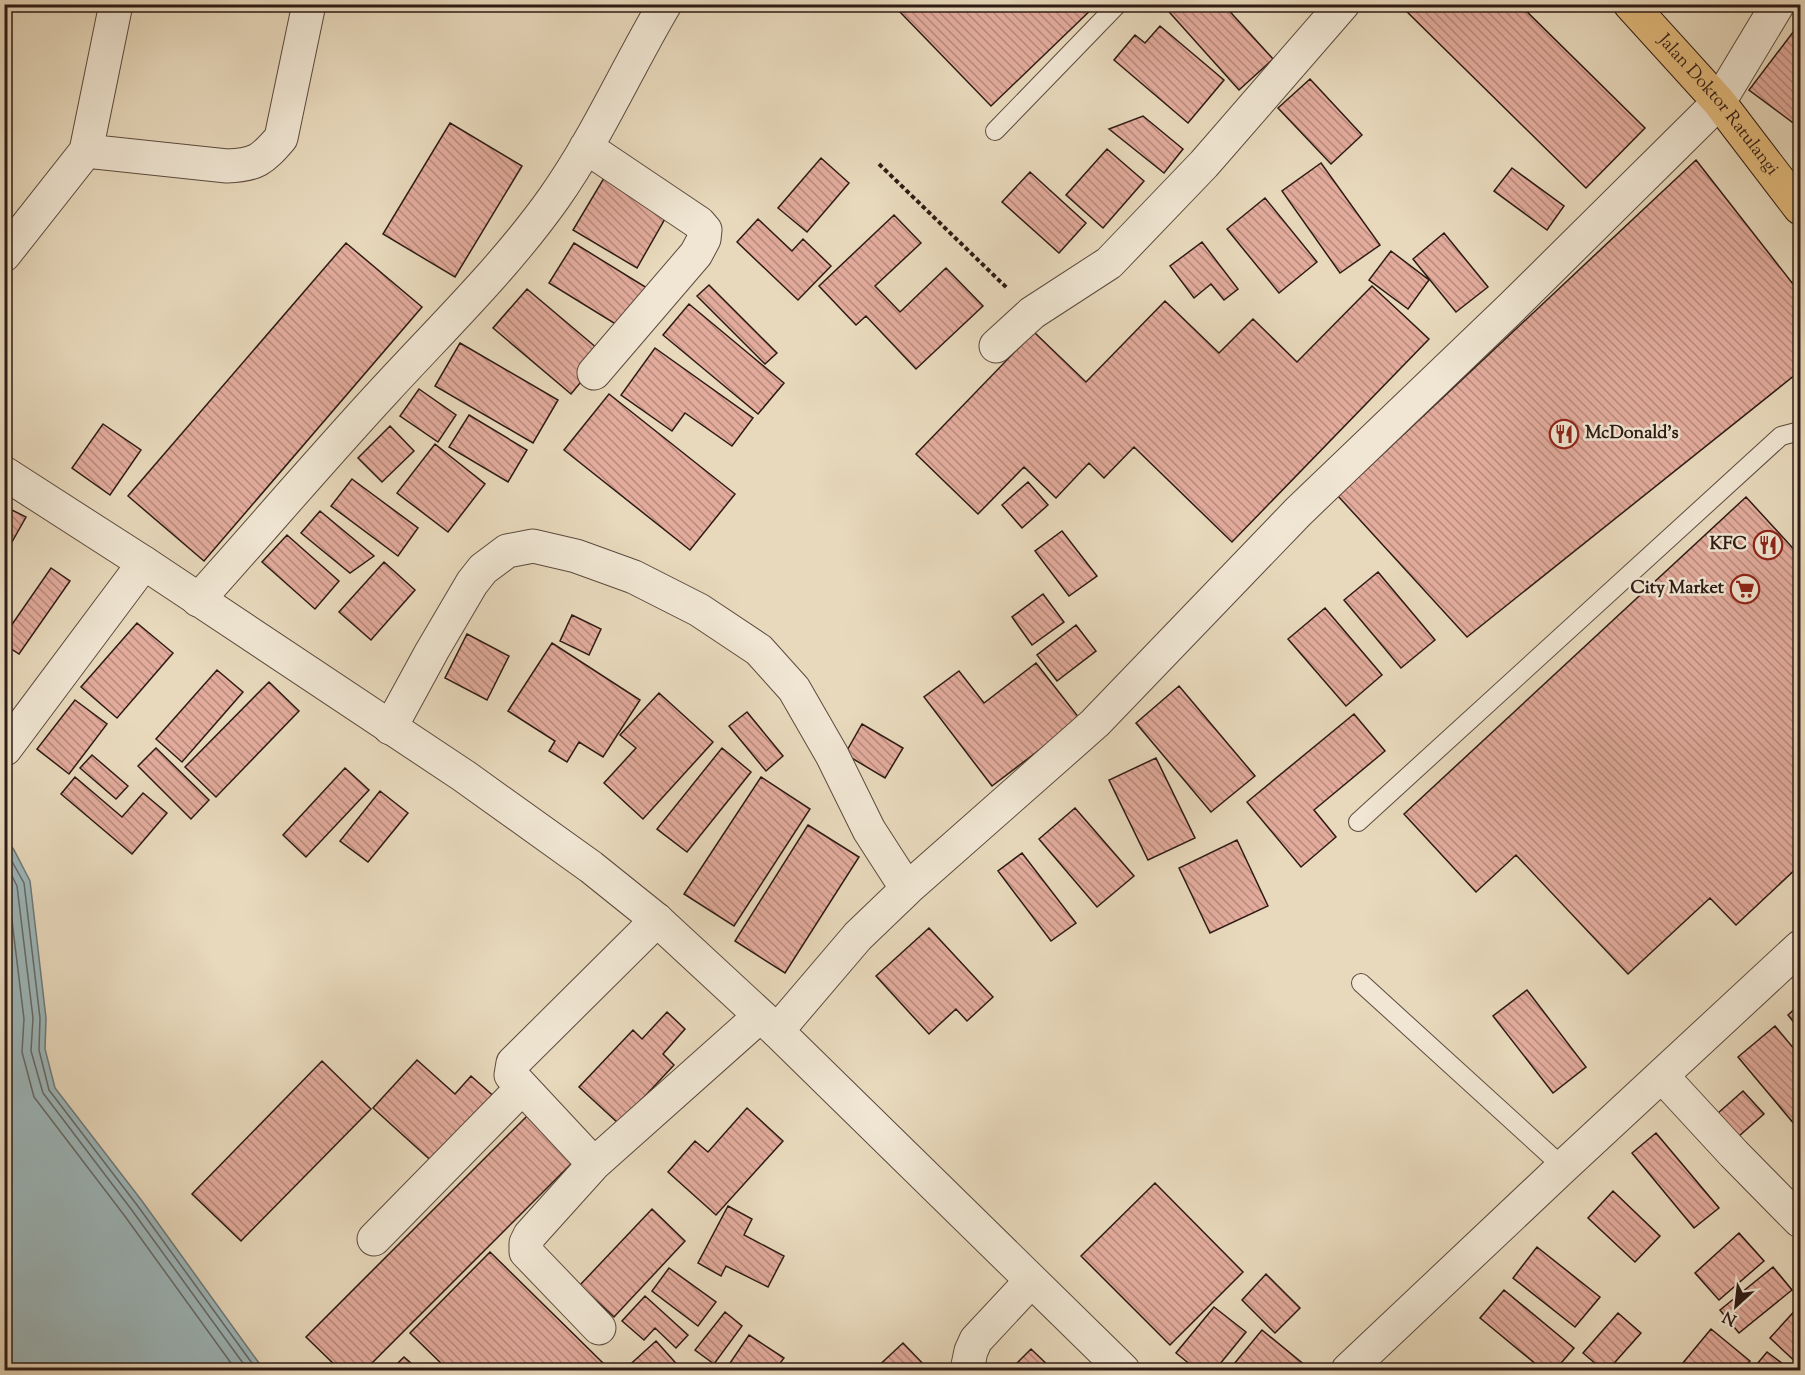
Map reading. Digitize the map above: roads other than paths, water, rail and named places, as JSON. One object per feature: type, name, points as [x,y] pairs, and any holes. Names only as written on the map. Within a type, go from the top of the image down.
[{"type":"highway","name":"Jalan Doktor Ratulangi","points":[[1630,4],[1719,102],[1800,208]]},
{"type":"street","points":[[4,255],[86,152],[116,4]]},
{"type":"street","points":[[86,152],[227,166],[249,165],[267,154],[281,138],[309,4]]},
{"type":"street","points":[[198,600],[340,439],[513,250],[554,198],[586,147],[665,4]]},
{"type":"street","points":[[996,346],[1032,313],[1109,263],[1204,164],[1342,4]]},
{"type":"street","points":[[599,1329],[526,1252],[526,1243],[530,1234],[594,1164],[768,1023],[907,889],[1095,723],[1298,512],[1511,308],[1719,102],[1778,4]]},
{"type":"street","points":[[586,147],[699,223],[705,230],[704,239],[696,254],[594,374]]},
{"type":"street","points":[[5,473],[144,562],[464,776],[535,825],[657,920],[768,1023],[1123,1371]]},
{"type":"street","points":[[390,728],[471,583],[483,569],[507,551],[533,546],[576,556],[634,577],[699,610],[759,650],[794,689],[832,755],[869,830],[907,889]]},
{"type":"street","points":[[5,749],[144,562]]},
{"type":"street","points":[[594,1164],[511,1075],[513,1063],[657,920]]},
{"type":"street","points":[[1348,1371],[1800,947]]},
{"type":"street","points":[[1662,1076],[1734,1155],[1800,1221]]},
{"type":"street","points":[[374,1239],[522,1088]]},
{"type":"street","points":[[967,1371],[976,1340],[1031,1281]]},
{"type":"lane","points":[[995,130],[1118,4]]},
{"type":"lane","points":[[1358,822],[1781,436],[1800,431]]},
{"type":"lane","points":[[1361,983],[1563,1167]]},
{"type":"water","points":[[5,837],[30,881],[46,1018],[45,1049],[55,1088],[142,1201],[264,1370],[5,1370]]},
{"type":"place","name":"McDonald's","points":[[1564,434]]},
{"type":"place","name":"KFC","points":[[1768,545]]},
{"type":"place","name":"City Market","points":[[1745,589]]}]
